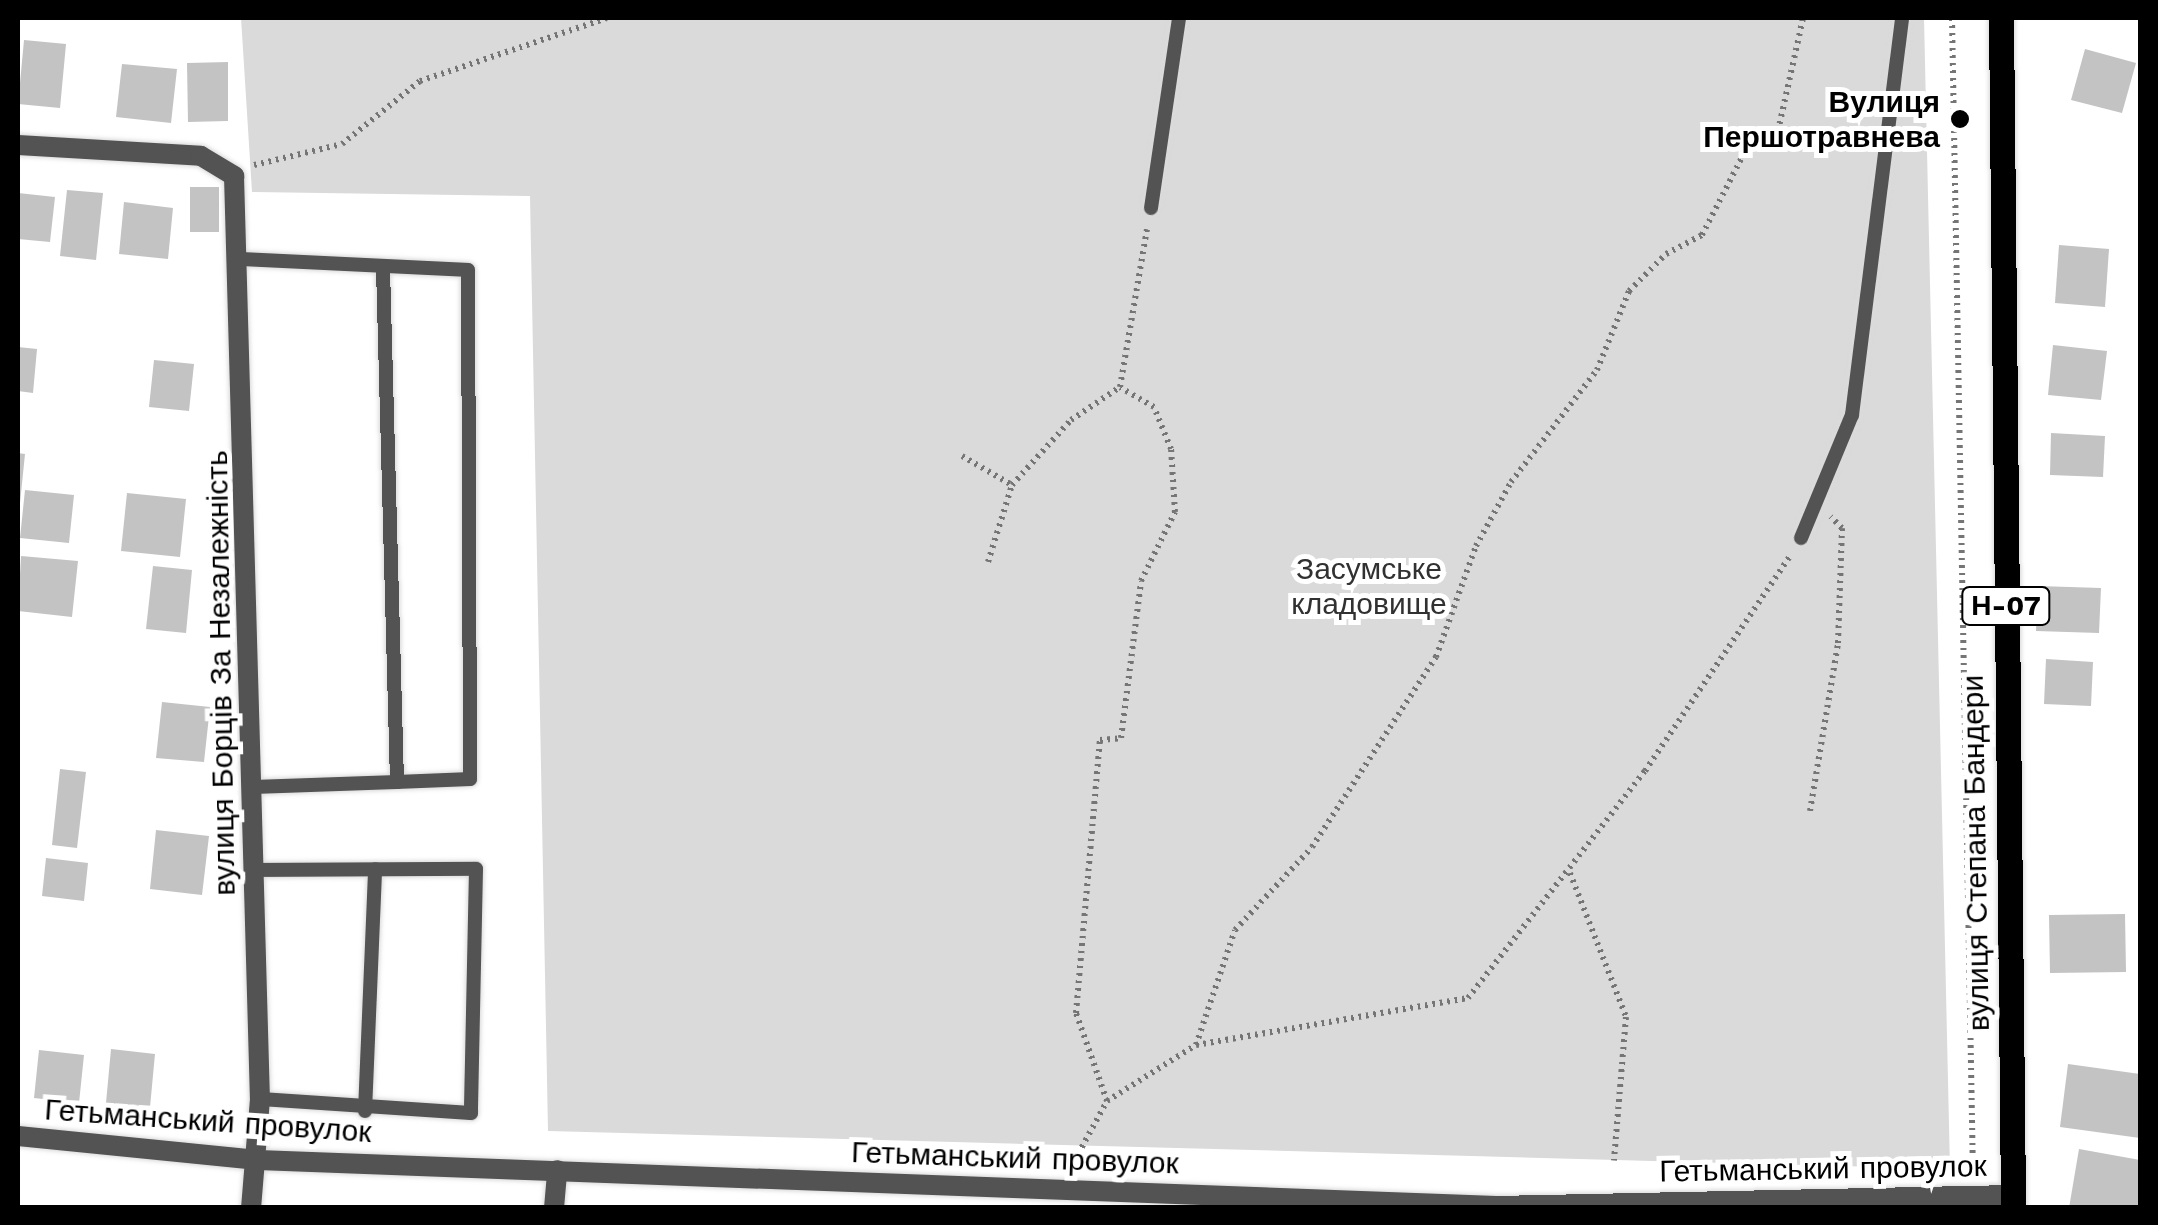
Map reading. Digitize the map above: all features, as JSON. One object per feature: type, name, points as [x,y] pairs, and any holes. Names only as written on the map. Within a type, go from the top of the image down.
[{"type":"main road","name":"вулиця Степана Бандери","points":[[2001,18],[2012,1201]]},
{"type":"street","points":[[18,146],[200,156],[234,176]]},
{"type":"street","name":"вулиця Борців За Незалежність","points":[[234,176],[243,259],[260,1099],[258,1160],[251,1208]]},
{"type":"street","name":"Гетьманський провулок","points":[[18,1136],[258,1160],[558,1170],[1067,1199],[1496,1207],[1973,1196],[2012,1201]]},
{"type":"street","points":[[554,1208],[558,1170]]},
{"type":"lane","points":[[1150,208],[1179,18]]},
{"type":"lane","points":[[1801,538],[1852,415],[1902,18]]},
{"type":"lane","points":[[243,259],[468,270],[470,779],[252,787]]},
{"type":"lane","points":[[383,268],[397,782]]},
{"type":"lane","points":[[254,870],[476,870],[471,1113],[365,1111],[260,1099]]},
{"type":"lane","points":[[365,1111],[375,870]]},
{"type":"path","points":[[234,176],[342,144],[420,81],[608,18]]},
{"type":"path","points":[[1196,1045],[1235,930],[1312,848],[1436,657],[1476,546],[1511,482],[1597,370],[1629,292],[1666,254],[1702,234],[1754,134],[1778,132],[1803,18]]},
{"type":"path","points":[[1952,18],[1973,1196]]},
{"type":"path","points":[[988,562],[1012,485],[1071,420],[1120,386],[1150,208]]},
{"type":"path","points":[[1107,1101],[1076,1012],[1100,740],[1121,738],[1141,581],[1175,512],[1171,449],[1154,407],[1120,386]]},
{"type":"path","points":[[962,456],[1012,485]]},
{"type":"path","points":[[1810,812],[1838,643],[1842,528],[1816,502]]},
{"type":"path","points":[[1067,1199],[1074,1147],[1107,1101],[1196,1045],[1468,998],[1570,874],[1801,538]]},
{"type":"path","points":[[1570,874],[1626,1017],[1614,1160]]},
{"type":"green space","name":"Засумське кладовище","points":[[241,18],[1924,18],[1950,1169],[548,1131],[530,196],[252,192]]},
{"type":"building","points":[[24,40],[66,44],[60,108],[18,104]]},
{"type":"building","points":[[2085,49],[2136,63],[2122,113],[2071,100]]},
{"type":"building","points":[[228,62],[228,121],[188,122],[187,63]]},
{"type":"building","points":[[122,64],[177,69],[171,123],[116,117]]},
{"type":"building","points":[[190,187],[219,187],[219,232],[190,232]]},
{"type":"building","points":[[67,190],[103,193],[96,260],[60,256]]},
{"type":"building","points":[[18,193],[55,197],[50,242],[18,239]]},
{"type":"building","points":[[124,202],[173,208],[168,259],[119,254]]},
{"type":"building","points":[[2059,245],[2109,249],[2105,307],[2055,303]]},
{"type":"building","points":[[2053,345],[2107,351],[2101,400],[2048,395]]},
{"type":"building","points":[[18,347],[37,349],[33,393],[18,391]]},
{"type":"building","points":[[154,360],[194,364],[189,411],[149,407]]},
{"type":"building","points":[[2051,433],[2105,436],[2103,477],[2050,475]]},
{"type":"building","points":[[18,453],[25,454],[20,503],[18,503]]},
{"type":"building","points":[[25,490],[74,495],[69,543],[20,538]]},
{"type":"building","points":[[127,493],[186,499],[180,557],[121,551]]},
{"type":"building","points":[[21,556],[78,561],[72,617],[18,611]]},
{"type":"building","points":[[153,566],[192,570],[186,633],[146,629]]},
{"type":"building","points":[[2038,586],[2101,588],[2099,633],[2036,631]]},
{"type":"building","points":[[2046,659],[2093,662],[2091,706],[2044,704]]},
{"type":"building","points":[[162,702],[210,707],[204,762],[156,758]]},
{"type":"building","points":[[60,769],[86,772],[77,848],[52,845]]},
{"type":"building","points":[[156,830],[209,836],[202,895],[150,889]]},
{"type":"building","points":[[46,858],[88,863],[84,901],[42,896]]},
{"type":"building","points":[[2125,914],[2126,972],[2050,973],[2049,915]]},
{"type":"building","points":[[111,1049],[155,1054],[150,1107],[106,1103]]},
{"type":"building","points":[[39,1050],[84,1055],[79,1103],[34,1098]]},
{"type":"building","points":[[2068,1064],[2140,1074],[2140,1138],[2060,1127]]},
{"type":"building","points":[[2079,1149],[2140,1160],[2140,1208],[2069,1208]]},
{"type":"place","name":"Вулиця Першотравнева","points":[[1960,119]]}]
